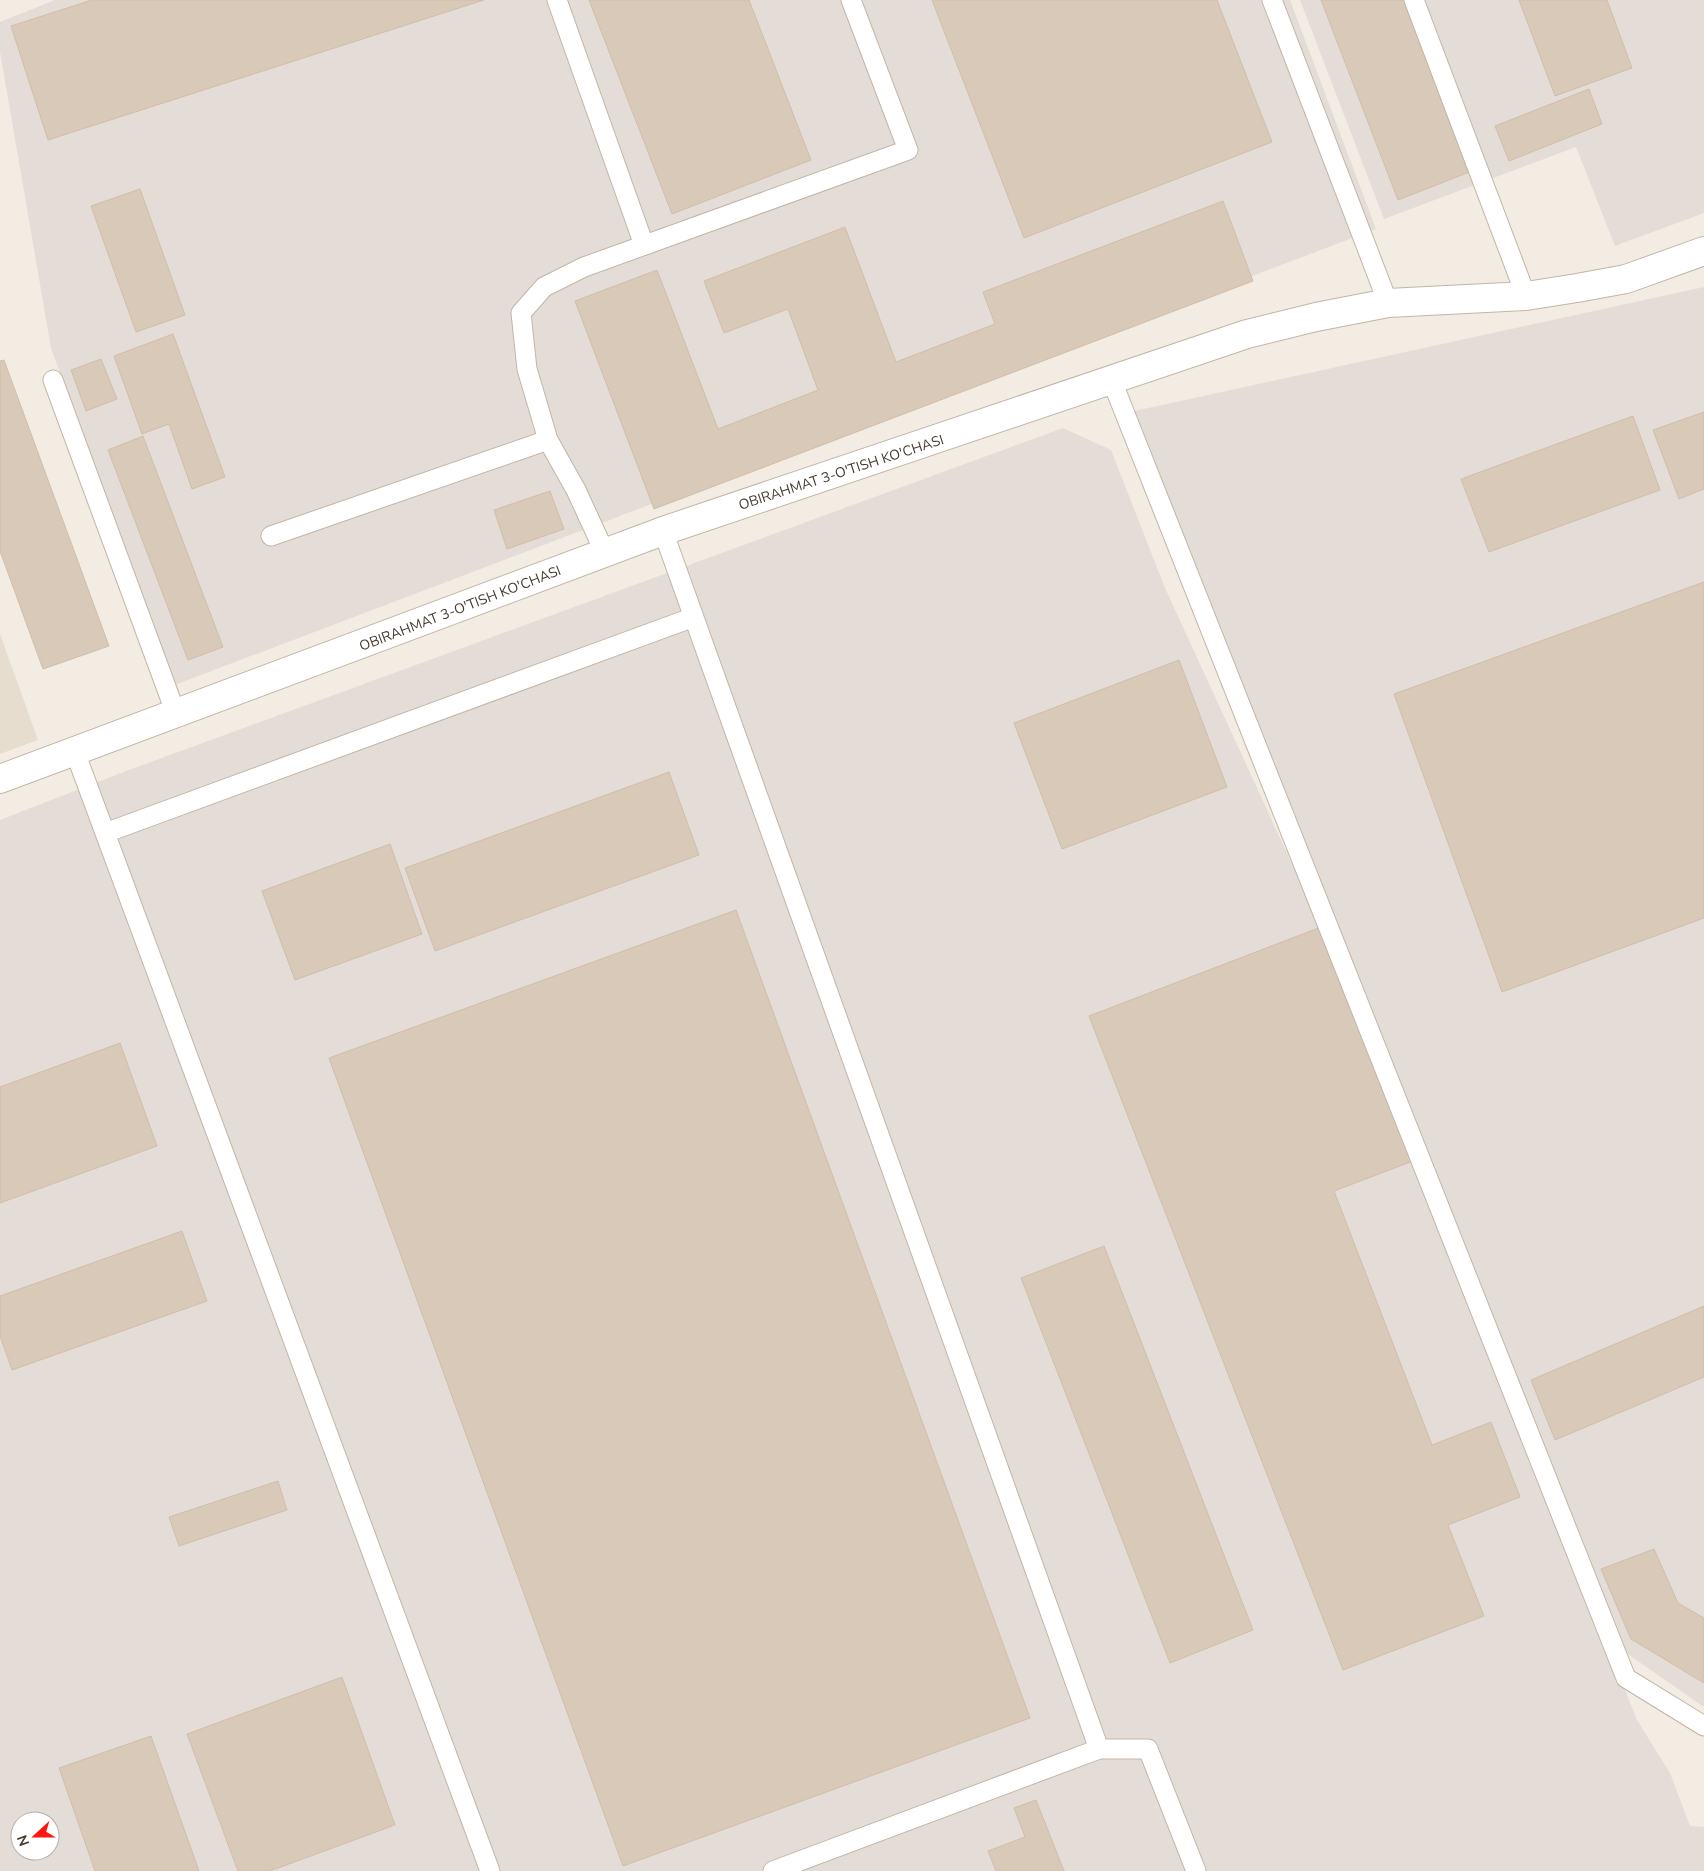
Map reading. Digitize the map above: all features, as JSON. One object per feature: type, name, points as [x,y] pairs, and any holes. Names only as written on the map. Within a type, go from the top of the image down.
[{"type":"street","name":"OBIRAHMAT 3-O'TISH KO'CHASI","points":[[0,779],[663,531],[1247,334],[1316,317],[1388,303],[1526,296],[1626,279],[1704,251]]},
{"type":"lane","points":[[557,0],[644,245]]},
{"type":"lane","points":[[605,553],[576,490],[548,440],[527,369],[521,313],[544,286],[584,267],[908,150],[851,0]]},
{"type":"lane","points":[[1272,0],[1388,303]]},
{"type":"lane","points":[[1414,0],[1526,296]]},
{"type":"lane","points":[[53,380],[176,714]]},
{"type":"lane","points":[[1112,381],[1626,1678],[1704,1726]]},
{"type":"lane","points":[[271,536],[548,440]]},
{"type":"lane","points":[[663,531],[1099,1749]]},
{"type":"lane","points":[[105,833],[694,617]]},
{"type":"lane","points":[[75,752],[490,1871]]},
{"type":"lane","points":[[773,1871],[1099,1749],[1148,1749],[1196,1871]]},
{"type":"shaded area","points":[[55,0],[1290,0],[1376,229],[172,686],[51,348],[0,52],[0,22]]},
{"type":"shaded area","points":[[1300,0],[1704,0],[1704,213],[1615,246],[1576,147],[1384,219]]},
{"type":"shaded area","points":[[1704,287],[1704,1707],[1626,1653],[1390,1058],[1130,412]]},
{"type":"shaded area","points":[[1063,428],[1111,450],[1165,588],[1321,927],[1637,1720],[1670,1773],[1690,1826],[1704,1827],[1704,1871],[0,1871],[0,820],[118,774]]},
{"type":"shaded area","points":[[0,634],[38,740],[0,754]]},
{"type":"building","points":[[92,0],[484,0],[48,140],[11,26]]},
{"type":"building","points":[[589,0],[749,0],[811,160],[672,214]]},
{"type":"building","points":[[932,0],[1217,0],[1272,142],[1024,238]]},
{"type":"building","points":[[1321,0],[1406,0],[1472,171],[1398,200]]},
{"type":"building","points":[[1519,0],[1607,0],[1632,68],[1555,96]]},
{"type":"building","points":[[1589,89],[1602,124],[1509,161],[1495,126]]},
{"type":"building","points":[[140,189],[185,315],[136,332],[91,206]]},
{"type":"building","points":[[1223,201],[1253,281],[654,509],[575,301],[657,270],[718,429],[818,390],[788,309],[724,333],[704,281],[845,227],[896,362],[995,324],[983,292]]},
{"type":"building","points":[[173,334],[225,477],[192,489],[169,424],[142,434],[114,356]]},
{"type":"building","points":[[101,359],[117,399],[86,411],[71,370]]},
{"type":"building","points":[[4,360],[109,646],[43,669],[0,551],[0,361]]},
{"type":"building","points":[[1704,412],[1704,489],[1679,499],[1653,430]]},
{"type":"building","points":[[1633,416],[1660,490],[1489,552],[1461,479]]},
{"type":"building","points":[[143,436],[223,647],[188,660],[108,450]]},
{"type":"building","points":[[550,491],[564,529],[507,549],[494,510]]},
{"type":"building","points":[[1704,582],[1704,918],[1502,992],[1394,694]]},
{"type":"building","points":[[1179,660],[1227,787],[1062,849],[1014,723]]},
{"type":"building","points":[[669,772],[699,855],[435,951],[405,868]]},
{"type":"building","points":[[390,844],[422,934],[295,980],[262,891]]},
{"type":"building","points":[[736,910],[1030,1718],[623,1866],[329,1058]]},
{"type":"building","points":[[1321,927],[1413,1161],[1334,1191],[1432,1445],[1491,1422],[1520,1497],[1448,1525],[1484,1616],[1343,1670],[1089,1016]]},
{"type":"building","points":[[120,1043],[157,1146],[0,1203],[0,1087]]},
{"type":"building","points":[[182,1231],[207,1301],[12,1370],[0,1336],[0,1296]]},
{"type":"building","points":[[1104,1246],[1253,1630],[1170,1663],[1021,1278]]},
{"type":"building","points":[[1704,1306],[1704,1377],[1555,1440],[1531,1380]]},
{"type":"building","points":[[278,1481],[287,1510],[179,1546],[169,1517]]},
{"type":"building","points":[[1654,1549],[1678,1603],[1704,1618],[1704,1683],[1631,1639],[1601,1569]]},
{"type":"building","points":[[342,1677],[395,1825],[270,1871],[238,1871],[187,1734]]},
{"type":"building","points":[[151,1736],[199,1871],[95,1871],[59,1768]]},
{"type":"building","points":[[1036,1800],[1064,1871],[996,1871],[988,1851],[1025,1837],[1014,1808]]}]
